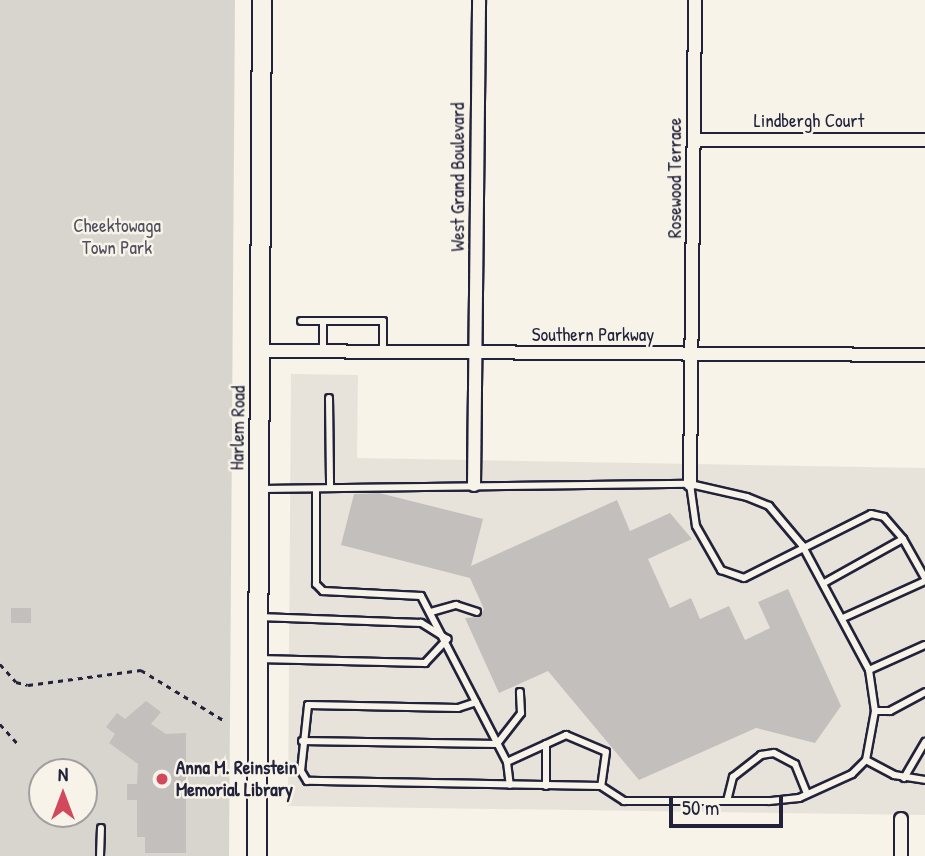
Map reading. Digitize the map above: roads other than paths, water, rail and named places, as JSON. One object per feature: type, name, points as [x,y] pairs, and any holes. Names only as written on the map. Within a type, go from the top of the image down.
[{"type":"main road","name":"Harlem Road","points":[[257,856],[262,0]]},
{"type":"street","name":"West Grand Boulevard","points":[[474,485],[479,0]]},
{"type":"street","name":"Rosewood Terrace","points":[[690,484],[695,0]]},
{"type":"street","name":"Lindbergh Court","points":[[694,140],[925,140]]},
{"type":"street","name":"Southern Parkway","points":[[260,351],[925,355]]},
{"type":"street","points":[[901,819],[901,856]]},
{"type":"lane","points":[[301,321],[383,321],[383,353]]},
{"type":"lane","points":[[323,321],[323,352]]},
{"type":"lane","points":[[329,398],[330,485]]},
{"type":"lane","points":[[259,489],[316,489],[330,485],[690,484],[769,506],[802,545],[843,618],[869,670],[876,711],[866,760],[852,774],[807,794],[727,801],[624,801],[601,786],[307,781],[302,741],[307,705],[458,708],[476,702]]},
{"type":"lane","points":[[690,484],[696,526],[722,570],[744,578],[802,545],[871,514],[884,517],[903,539],[925,580],[843,618]]},
{"type":"lane","points":[[316,489],[316,584],[323,591],[415,592],[447,639],[507,762],[509,785]]},
{"type":"lane","points":[[824,583],[903,539]]},
{"type":"lane","points":[[431,612],[456,605],[477,612]]},
{"type":"lane","points":[[257,617],[421,623],[447,639]]},
{"type":"lane","points":[[257,659],[425,663],[447,639]]},
{"type":"lane","points":[[869,670],[925,645]]},
{"type":"lane","points":[[497,744],[521,713],[520,692]]},
{"type":"lane","points":[[876,711],[890,711],[925,692]]},
{"type":"lane","points":[[507,762],[566,735],[606,752],[601,786]]},
{"type":"lane","points":[[302,741],[497,744]]},
{"type":"lane","points":[[904,778],[925,742]]},
{"type":"lane","points":[[546,744],[546,786]]},
{"type":"lane","points":[[727,801],[733,777],[761,755],[774,753],[795,764],[807,794]]},
{"type":"lane","points":[[866,760],[904,778],[925,780]]},
{"type":"lane","points":[[100,856],[101,828]]},
{"type":"place","name":"Anna M. Reinstein Memorial Library","points":[[162,779]]},
{"type":"park label","name":"Cheektowaga Town Park","points":[[117,237]]}]
